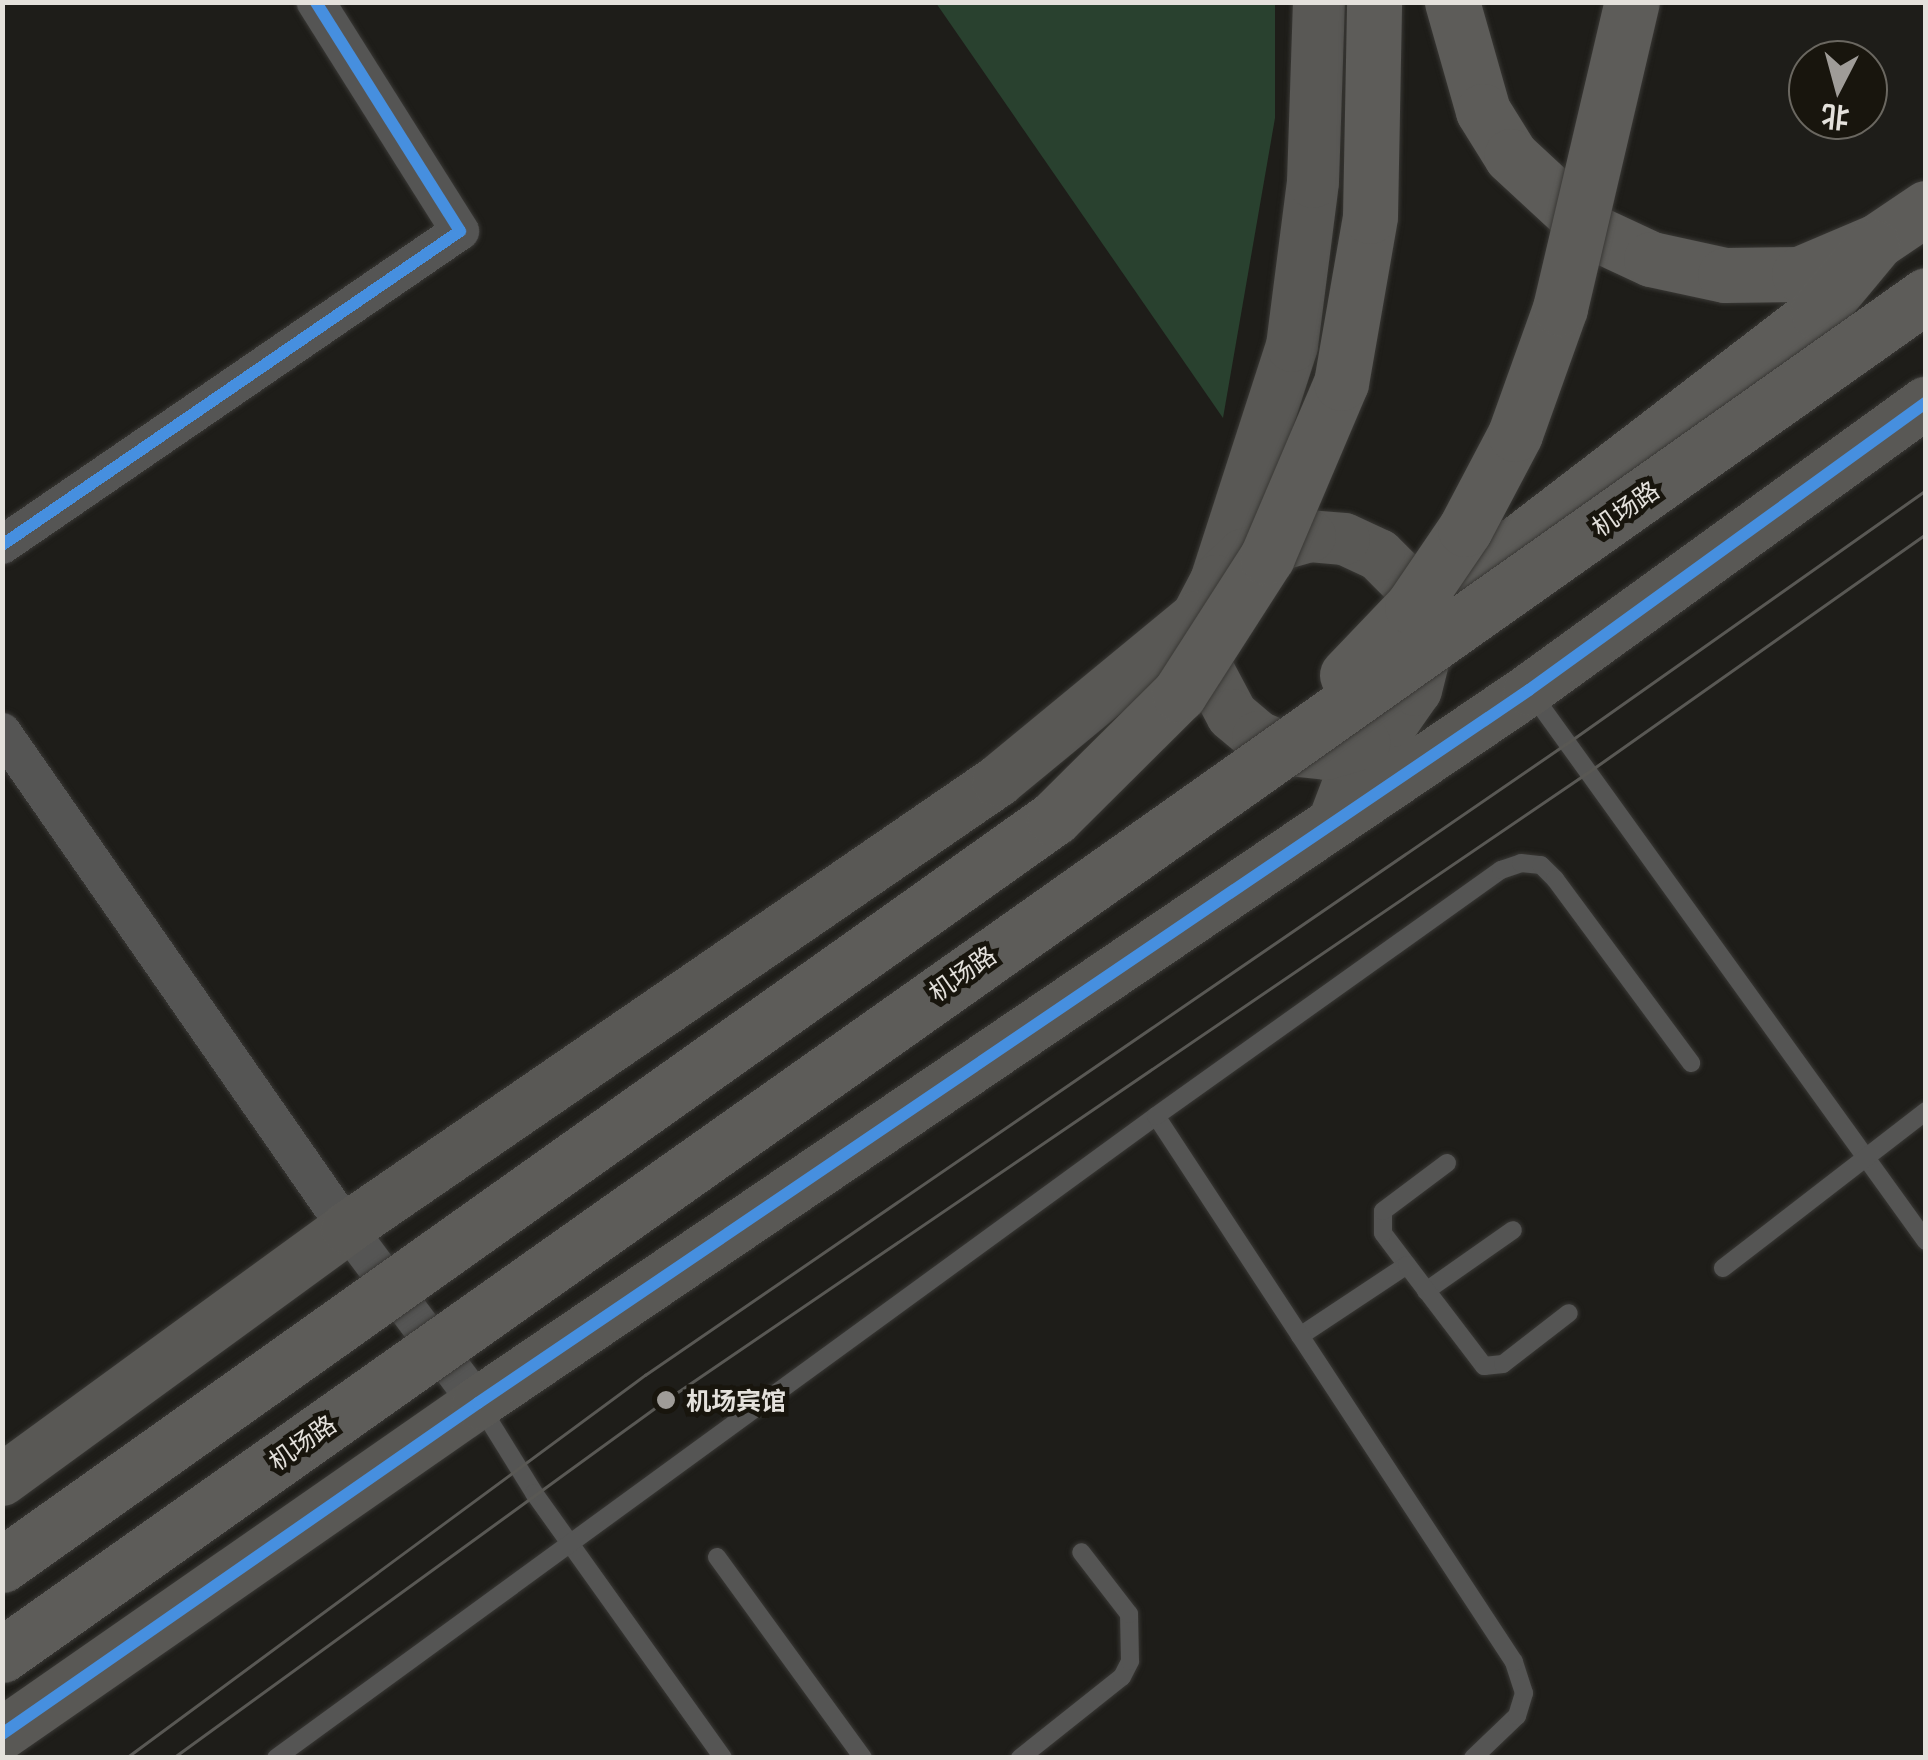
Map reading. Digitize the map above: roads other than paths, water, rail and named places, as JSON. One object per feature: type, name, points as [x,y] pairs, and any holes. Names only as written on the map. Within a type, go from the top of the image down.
[{"type":"highway","points":[[2,1565],[1054,818],[1178,694],[1267,557],[1341,383],[1370,216],[1374,2]]},
{"type":"highway","points":[[1452,2],[1483,111],[1501,142],[1552,200],[1593,232],[1651,259],[1724,275],[1799,274],[1877,241],[1926,208]]},
{"type":"highway","points":[[1263,764],[1412,607],[1465,530],[1515,434],[1560,308],[1632,2]]},
{"type":"highway","points":[[1422,616],[1818,312],[1877,241]]},
{"type":"highway","name":"机场路","points":[[2,1655],[1926,296]]},
{"type":"street","points":[[2,546],[460,231],[316,2]]},
{"type":"street","points":[[1320,2],[1313,182],[1295,330],[1276,407],[1206,599],[1198,650],[1232,714],[1258,738],[1290,750],[1327,754],[1379,732],[1529,690]]},
{"type":"street","points":[[2,1734],[478,1402],[1529,690],[1926,403]]},
{"type":"street","points":[[2,1480],[347,1228],[998,781],[1206,599],[1243,555],[1310,536],[1344,540],[1378,556],[1406,582],[1422,616],[1421,672],[1379,732],[1335,819]]},
{"type":"street","points":[[2,732],[347,1228],[478,1402]]},
{"type":"lane","points":[[1529,690],[1926,1242]]},
{"type":"lane","points":[[276,1758],[1156,1116],[1501,870],[1520,863],[1541,864],[1692,1063]]},
{"type":"lane","points":[[1724,1268],[1926,1111]]},
{"type":"lane","points":[[1156,1116],[1514,1662],[1524,1693],[1517,1716],[1472,1758]]},
{"type":"lane","points":[[1447,1163],[1383,1211],[1383,1233],[1484,1366],[1502,1364],[1569,1313]]},
{"type":"lane","points":[[1426,1290],[1513,1230]]},
{"type":"lane","points":[[1300,1336],[1407,1264]]},
{"type":"lane","points":[[478,1402],[723,1758]]},
{"type":"lane","points":[[1020,1758],[1122,1676],[1130,1660],[1129,1614],[1081,1552]]},
{"type":"lane","points":[[717,1557],[862,1758]]},
{"type":"tram line","points":[[126,1758],[645,1375],[1566,744],[1926,490]]},
{"type":"tram line","points":[[173,1758],[666,1400],[1587,773],[1926,534]]},
{"type":"place","name":"机场宾馆","points":[[666,1400]]}]
